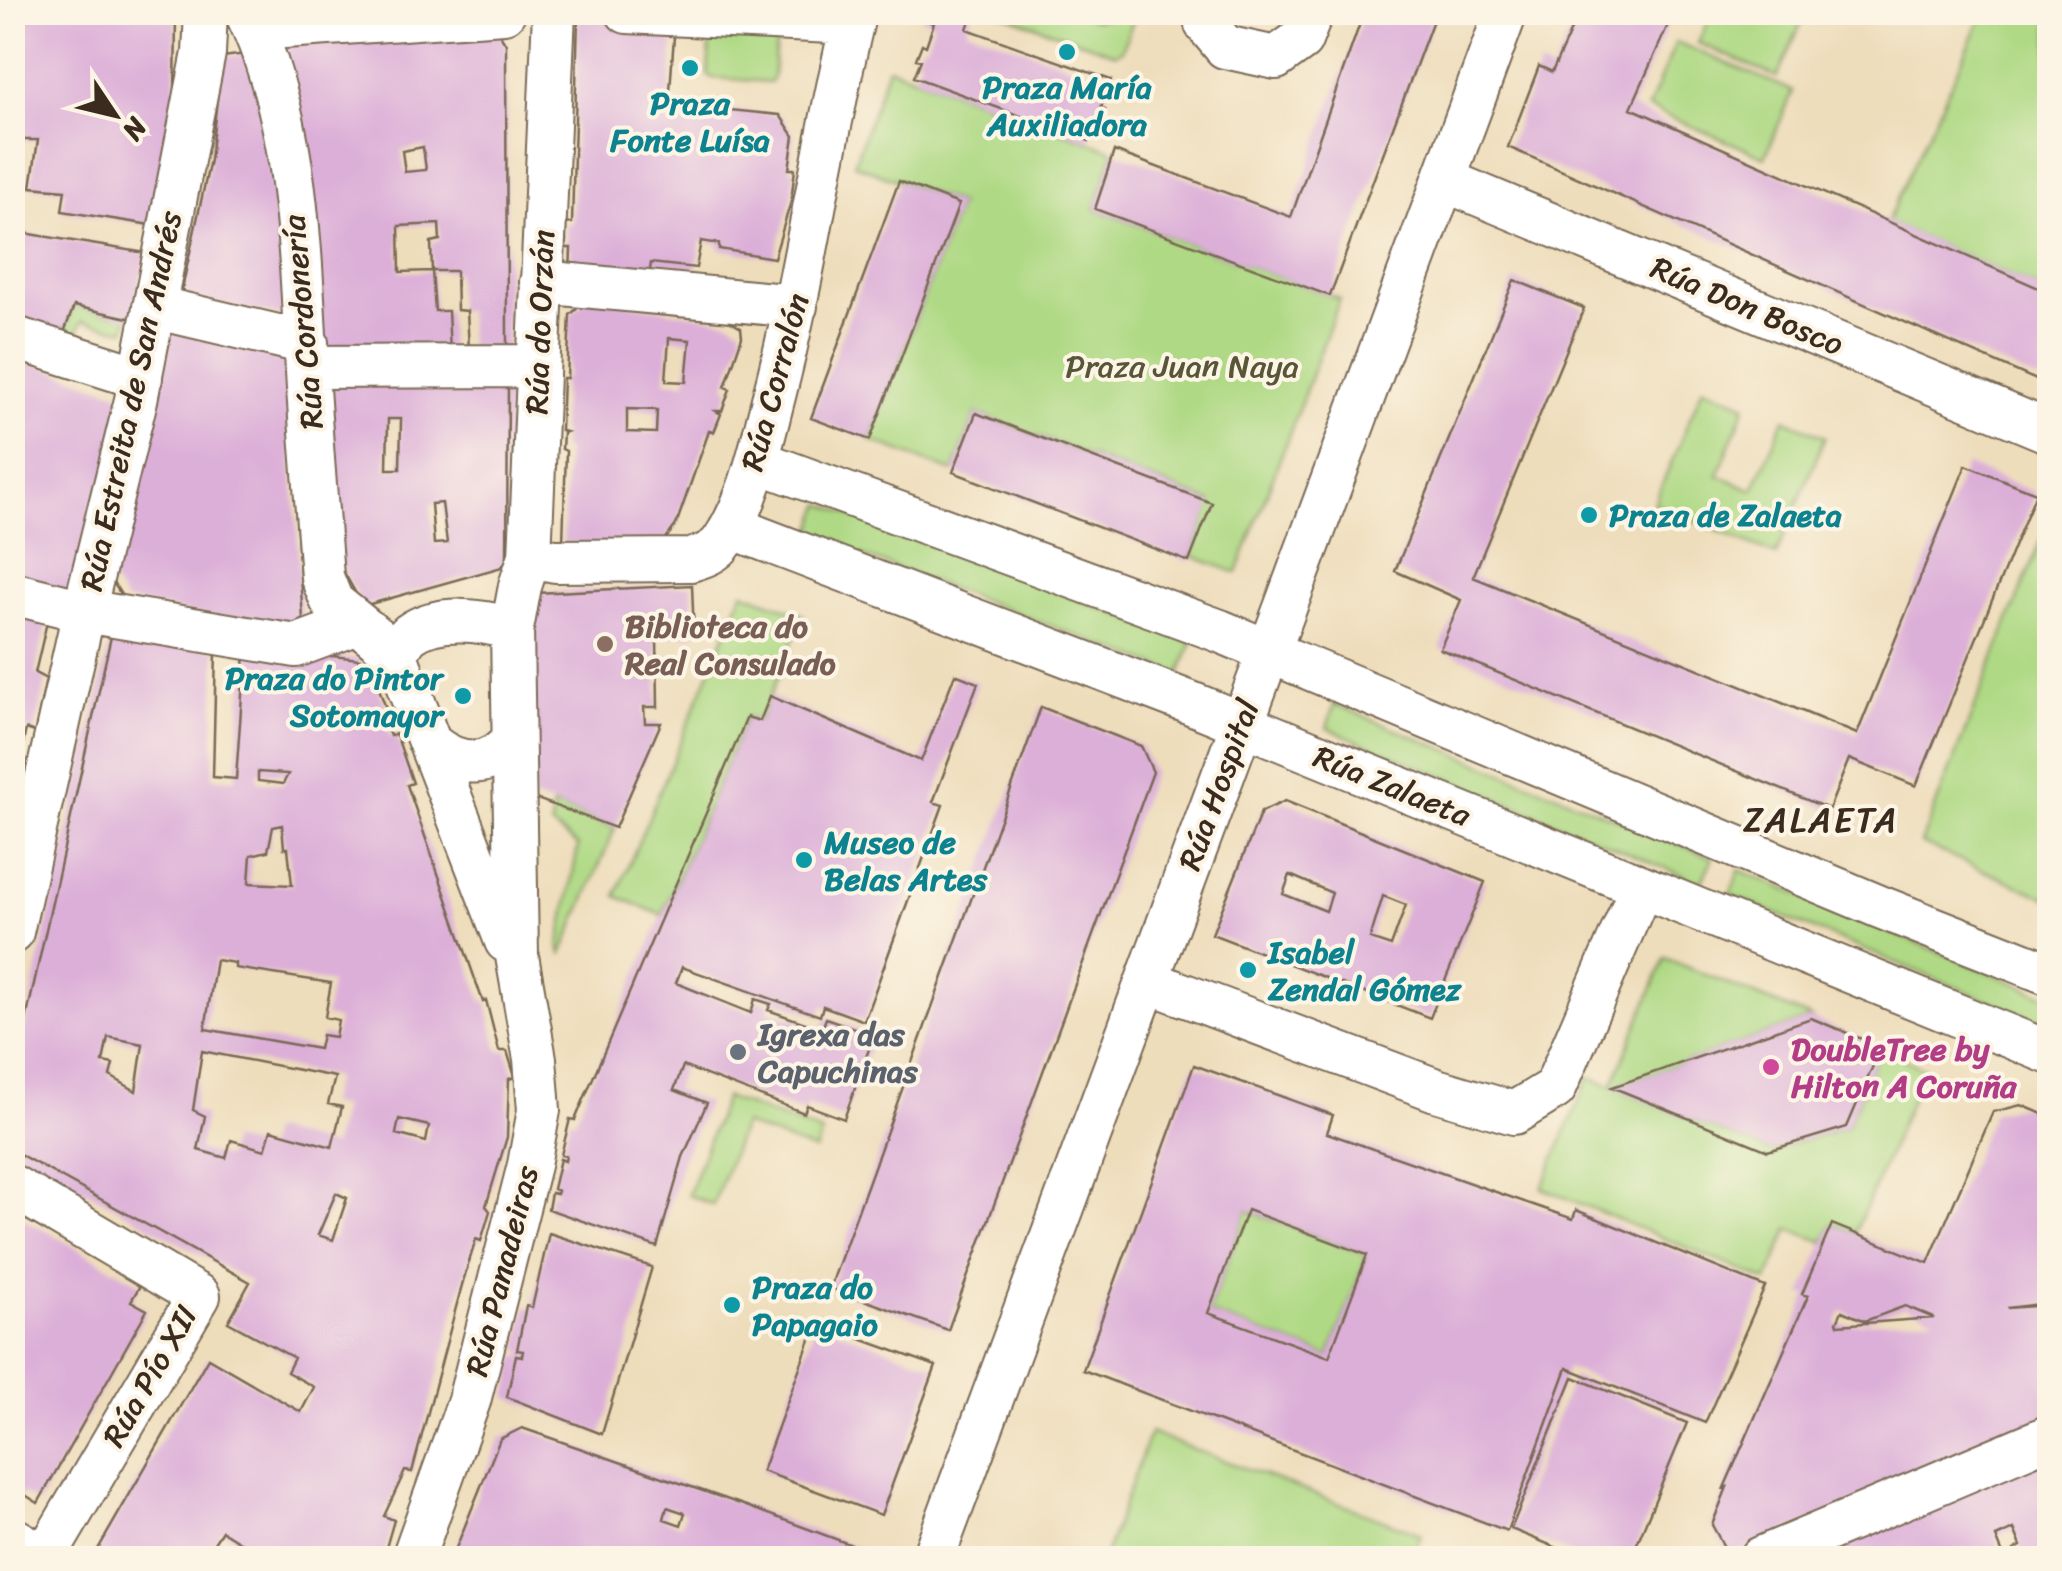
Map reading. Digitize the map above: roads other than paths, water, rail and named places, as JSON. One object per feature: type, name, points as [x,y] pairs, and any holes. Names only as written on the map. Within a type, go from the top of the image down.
[{"type":"street","name":"Rúa Estreita de San Andrés","points":[[12,932],[141,378],[204,52],[206,12]]},
{"type":"street","points":[[250,21],[504,12]]},
{"type":"street","name":"Rúa do Orzán","points":[[512,629],[530,556],[554,12]]},
{"type":"street","points":[[627,12],[853,18]]},
{"type":"street","points":[[1208,12],[1206,24],[1225,47],[1276,58],[1301,40],[1312,12]]},
{"type":"street","name":"Rúa Hospital","points":[[933,1558],[1506,12]]},
{"type":"street","name":"Rúa Corralón","points":[[530,556],[555,561],[691,560],[721,544],[757,461],[796,306],[853,18]]},
{"type":"street","name":"Rúa Cordonería","points":[[250,21],[266,54],[289,162],[322,577],[332,602],[396,653]]},
{"type":"street","name":"Rúa Don Bosco","points":[[1444,180],[2050,432]]},
{"type":"street","points":[[540,282],[796,306]]},
{"type":"street","points":[[154,307],[307,355],[538,366]]},
{"type":"street","points":[[12,337],[141,378]]},
{"type":"street","points":[[757,461],[1269,651],[1845,893],[2050,974]]},
{"type":"street","name":"Rúa Zalaeta","points":[[731,527],[1242,725],[2050,1053]]},
{"type":"street","points":[[12,593],[84,611],[296,646],[358,624]]},
{"type":"street","points":[[396,653],[411,634],[448,620],[486,622],[512,629]]},
{"type":"street","name":"Rúa Panadeiras","points":[[512,629],[518,975]]},
{"type":"street","name":"Rúa Panadeiras","points":[[396,653],[518,975],[534,1058],[543,1169],[413,1558]]},
{"type":"street","points":[[432,746],[454,760],[469,763],[496,756],[513,739]]},
{"type":"street","points":[[1147,981],[1436,1090],[1514,1113],[1555,1088],[1641,888]]},
{"type":"street","name":"Rúa Pío XII","points":[[12,1186],[199,1296],[46,1558],[12,1538]]},
{"type":"street","points":[[1761,1558],[2050,1436]]},
{"type":"place","name":"Praza María Auxiliadora","points":[[1067,52]]},
{"type":"place","name":"Praza Fonte Luísa","points":[[690,68]]},
{"type":"place","name":"Praza de Zalaeta","points":[[1589,515]]},
{"type":"place","name":"Biblioteca do Real Consulado","points":[[605,644]]},
{"type":"place","name":"Praza do Pintor Sotomayor","points":[[463,696]]},
{"type":"place","name":"Museo de Belas Artes","points":[[804,860]]},
{"type":"place","name":"Isabel Zendal Gómez","points":[[1248,970]]},
{"type":"place","name":"Igrexa das Capuchinas","points":[[738,1052]]},
{"type":"place","name":"DoubleTree by Hilton A Coruña","points":[[1771,1067]]},
{"type":"place","name":"Praza do Papagaio","points":[[732,1305]]},
{"type":"district","name":"ZALAETA","points":[[1821,820]]},
{"type":"park label","name":"Praza Juan Naya","points":[[1182,366]]}]
